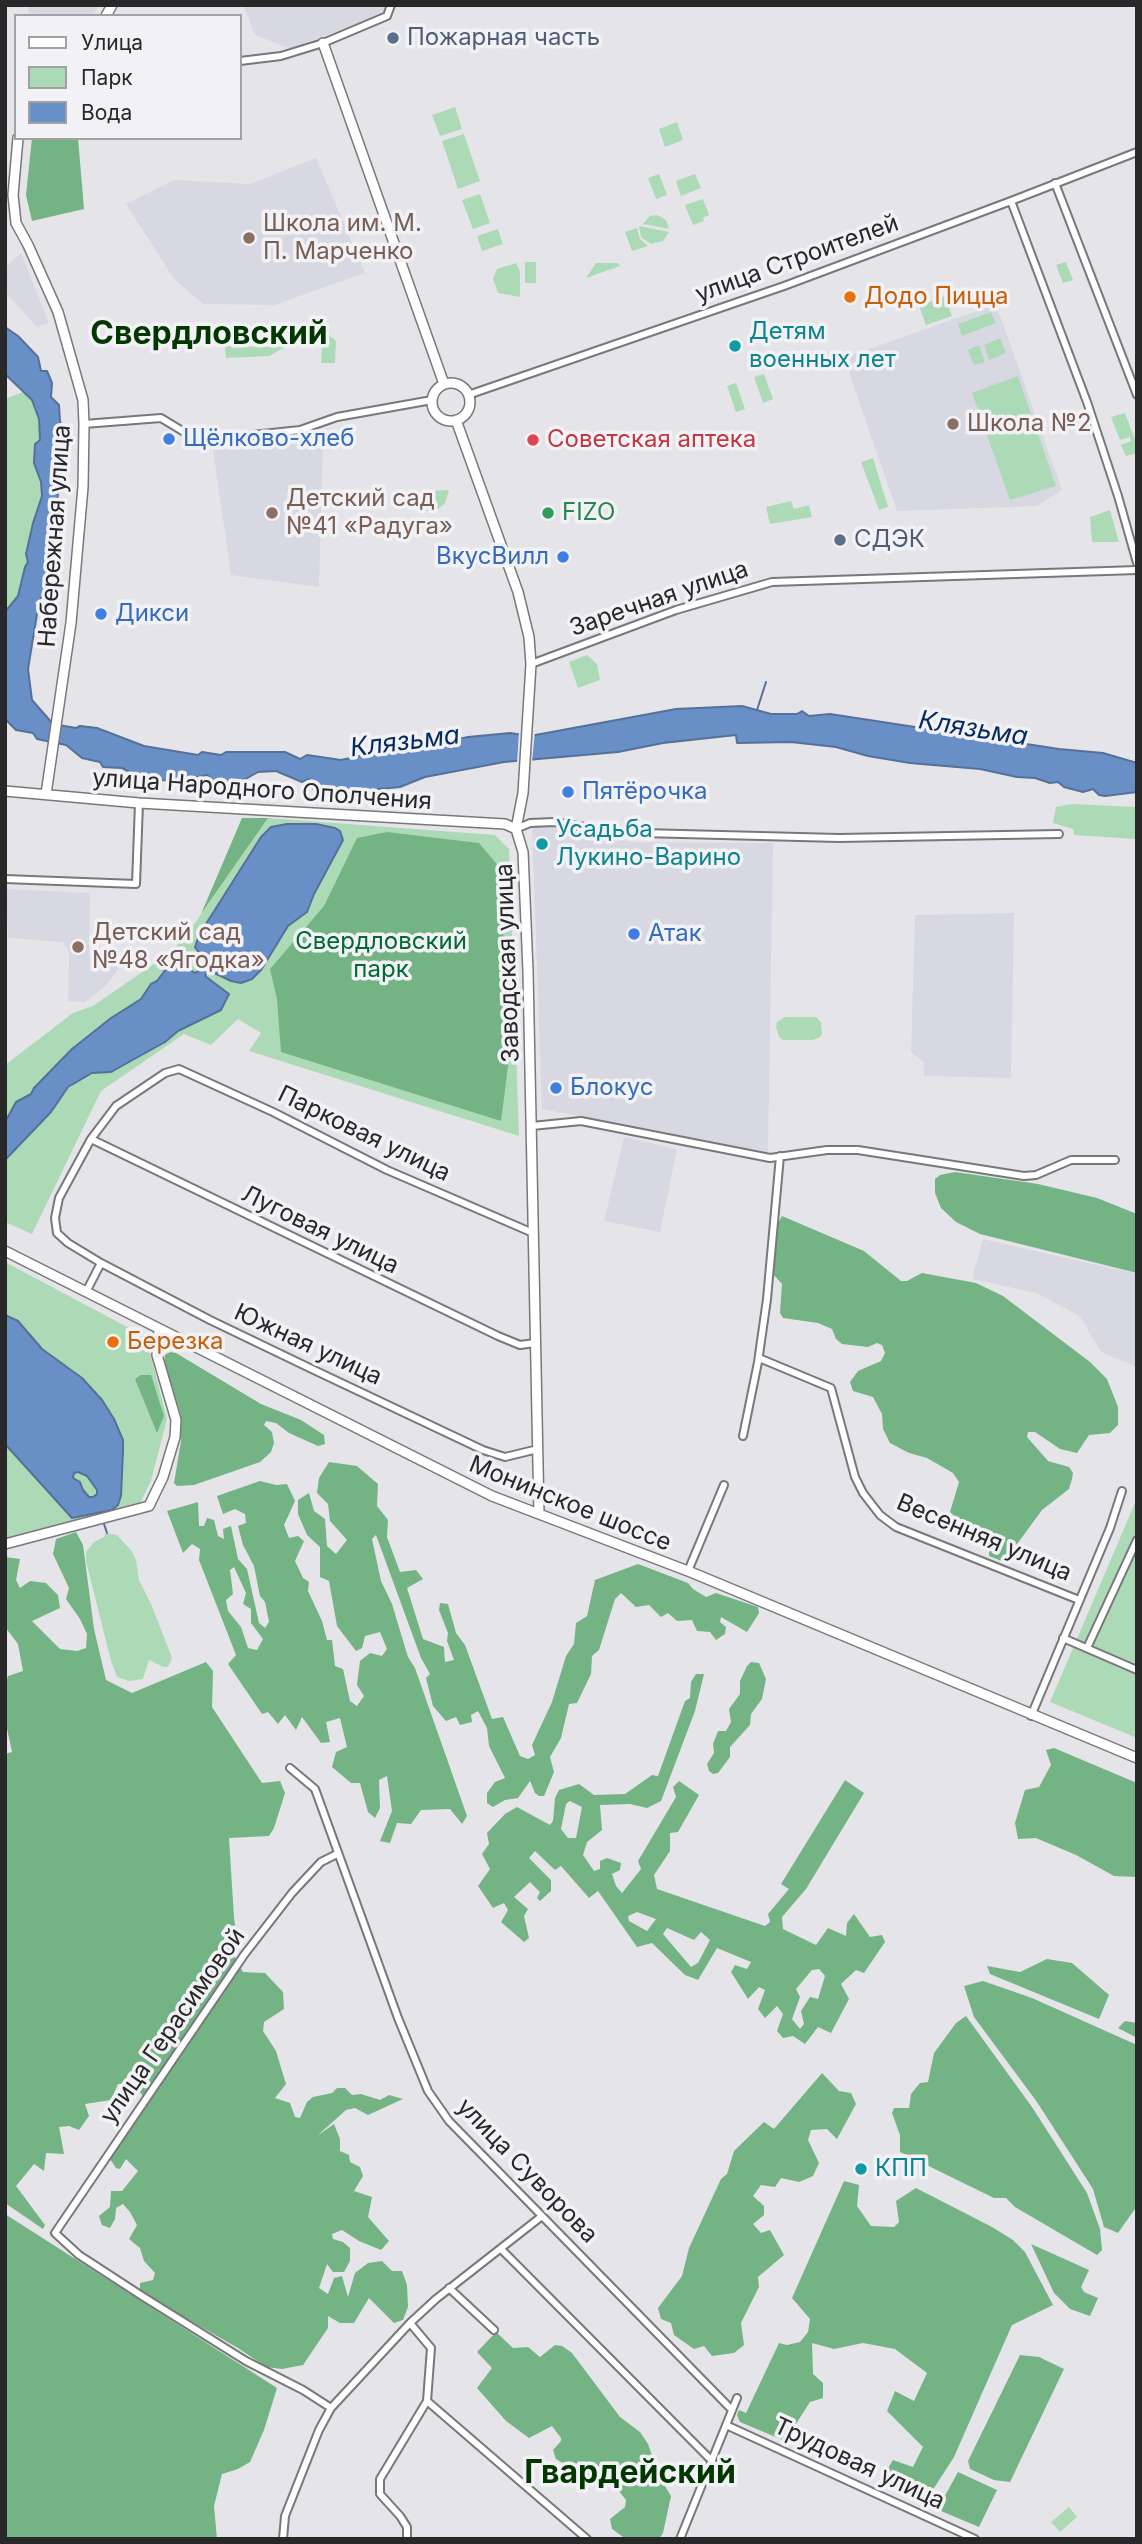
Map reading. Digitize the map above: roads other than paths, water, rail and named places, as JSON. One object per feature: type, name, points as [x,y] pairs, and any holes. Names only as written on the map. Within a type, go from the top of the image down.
[{"type":"street","points":[[242,61],[281,56],[323,43],[387,16],[391,6]]},
{"type":"street","points":[[323,43],[444,384]]},
{"type":"street","name":"Набережная улица","points":[[18,140],[13,195],[16,223],[58,312],[83,400],[83,478],[71,623],[46,794]]},
{"type":"street","name":"улица Строителей","points":[[468,395],[784,286],[1137,152]]},
{"type":"street","points":[[1055,183],[1137,395]]},
{"type":"street","points":[[1011,201],[1087,402],[1137,563]]},
{"type":"street","points":[[444,384],[461,386],[468,395],[470,401],[466,413],[456,420],[442,419],[433,408],[432,401],[438,388],[444,384]]},
{"type":"street","points":[[84,424],[161,418],[194,438],[205,440],[300,430],[337,418],[432,401]]},
{"type":"street","points":[[456,420],[518,592],[528,632],[531,664],[529,699],[523,793],[516,829]]},
{"type":"street","name":"Заречная улица","points":[[531,664],[676,610],[772,582],[1137,570]]},
{"type":"street","name":"улица Народного Ополчения","points":[[5,791],[139,803],[505,824],[516,829]]},
{"type":"street","points":[[5,879],[136,884],[139,803]]},
{"type":"street","name":"Заводская улица","points":[[540,1514],[523,852],[516,829],[530,823],[554,822],[603,830],[664,834],[839,838],[1059,834]]},
{"type":"street","name":"Парковая улица","points":[[91,1139],[116,1106],[166,1073],[179,1069],[260,1105],[387,1170],[533,1233]]},
{"type":"street","points":[[531,1126],[581,1121],[770,1158],[827,1150],[858,1150],[1024,1177],[1036,1175],[1071,1160],[1115,1160]]},
{"type":"street","name":"Южная улица","points":[[91,1139],[59,1198],[55,1217],[57,1233],[68,1243],[210,1320],[483,1450],[505,1457],[538,1449]]},
{"type":"street","name":"Луговая улица","points":[[91,1139],[498,1336],[520,1345],[535,1343]]},
{"type":"street","points":[[743,1436],[759,1358],[780,1156]]},
{"type":"street","name":"Монинское шоссе","points":[[5,1251],[476,1489],[688,1571],[1137,1758]]},
{"type":"street","points":[[86,1292],[101,1263]]},
{"type":"street","points":[[5,1545],[149,1506],[163,1477],[175,1437],[176,1420],[157,1355],[159,1330]]},
{"type":"street","name":"Весенняя улица","points":[[759,1358],[831,1388],[855,1477],[863,1493],[880,1515],[896,1527],[1079,1600]]},
{"type":"street","points":[[688,1571],[724,1485]]},
{"type":"street","points":[[1031,1716],[1110,1528],[1122,1491]]},
{"type":"street","points":[[1087,1648],[1137,1540]]},
{"type":"street","points":[[1063,1638],[1137,1670]]},
{"type":"street","name":"улица Суворова","points":[[289,1768],[315,1789],[337,1854],[428,2091],[449,2121],[732,2410]]},
{"type":"street","name":"улица Герасимовой","points":[[331,2409],[303,2390],[246,2361],[142,2296],[79,2255],[55,2233],[244,1955],[292,1893],[321,1862],[337,1854]]},
{"type":"street","points":[[283,2539],[285,2516],[319,2430],[331,2409],[410,2323],[449,2288],[542,2216]]},
{"type":"street","points":[[501,2249],[712,2461]]},
{"type":"street","points":[[449,2288],[494,2330]]},
{"type":"street","points":[[407,2539],[407,2527],[380,2494],[380,2479],[427,2401],[431,2348],[410,2323]]},
{"type":"street","points":[[680,2539],[737,2398]]},
{"type":"street","points":[[427,2401],[587,2539]]},
{"type":"street","name":"Трудовая улица","points":[[726,2425],[975,2539]]},
{"type":"water","points":[[5,327],[38,357],[41,371],[47,371],[52,383],[51,397],[59,405],[60,421],[65,435],[61,445],[66,452],[68,486],[58,493],[57,503],[62,509],[52,547],[51,567],[38,608],[28,669],[32,700],[53,724],[97,728],[144,746],[198,755],[202,752],[221,755],[226,752],[285,752],[300,759],[307,755],[341,760],[468,737],[510,733],[530,736],[676,709],[742,706],[771,714],[797,714],[802,711],[809,716],[830,714],[1059,749],[1103,753],[1137,763],[1137,792],[1105,796],[1099,795],[1093,789],[1083,792],[1064,787],[1058,782],[1050,783],[980,769],[910,763],[836,747],[791,742],[737,743],[736,735],[663,743],[618,752],[504,762],[425,777],[400,787],[338,793],[331,788],[313,789],[309,779],[302,782],[276,771],[258,772],[244,780],[218,784],[207,775],[181,781],[159,780],[137,776],[122,768],[103,767],[100,762],[82,758],[66,745],[37,739],[33,733],[16,730],[5,719],[5,612],[18,596],[28,562],[26,554],[33,523],[42,496],[41,482],[34,463],[35,444],[40,440],[39,419],[32,400],[5,374]]},
{"type":"water","points":[[316,824],[335,828],[340,831],[343,840],[307,912],[288,926],[261,970],[252,979],[241,983],[208,970],[205,976],[229,994],[221,1010],[178,1031],[165,1042],[111,1072],[92,1073],[68,1087],[51,1112],[5,1160],[5,1122],[16,1102],[31,1094],[72,1049],[111,1018],[141,999],[166,969],[184,966],[195,973],[205,968],[204,960],[195,947],[199,935],[261,837],[271,827]]},
{"type":"water","points":[[5,1315],[18,1321],[42,1349],[82,1378],[102,1400],[114,1419],[123,1440],[121,1496],[118,1505],[112,1510],[72,1518],[5,1444]],"holes":[[[78,1472],[87,1476],[97,1490],[93,1497],[89,1497],[80,1482],[73,1478],[74,1473]]]},
{"type":"waterway","points":[[757,710],[766,682]]},
{"type":"waterway","points":[[103,1521],[107,1533]]},
{"type":"place","name":"Пожарная часть","points":[[393,38]]},
{"type":"place","name":"Школа им. М. П. Марченко","points":[[249,238]]},
{"type":"place","name":"Додо Пицца","points":[[850,297]]},
{"type":"place","name":"Детям военных лет","points":[[735,346]]},
{"type":"place","name":"Школа №2","points":[[953,424]]},
{"type":"place","name":"Щёлково-хлеб","points":[[169,439]]},
{"type":"place","name":"Советская аптека","points":[[533,440]]},
{"type":"place","name":"Детский сад №41 «Радуга»","points":[[272,513]]},
{"type":"place","name":"FIZO","points":[[548,513]]},
{"type":"place","name":"СДЭК","points":[[840,540]]},
{"type":"place","name":"ВкусВилл","points":[[563,557]]},
{"type":"place","name":"Дикси","points":[[101,614]]},
{"type":"place","name":"Пятёрочка","points":[[568,792]]},
{"type":"place","name":"Усадьба Лукино-Варино","points":[[542,844]]},
{"type":"place","name":"Атак","points":[[634,934]]},
{"type":"place","name":"Детский сад №48 «Ягодка»","points":[[78,947]]},
{"type":"place","name":"Блокус","points":[[556,1088]]},
{"type":"place","name":"Березка","points":[[113,1342]]},
{"type":"place","name":"КПП","points":[[861,2169]]},
{"type":"district","name":"Свердловский","points":[[209,334]]},
{"type":"district","name":"Гвардейский","points":[[630,2473]]},
{"type":"water label","name":"Клязьма","points":[[973,729]]},
{"type":"water label","name":"Клязьма","points":[[405,742]]},
{"type":"park label","name":"Свердловский парк","points":[[381,956]]}]
